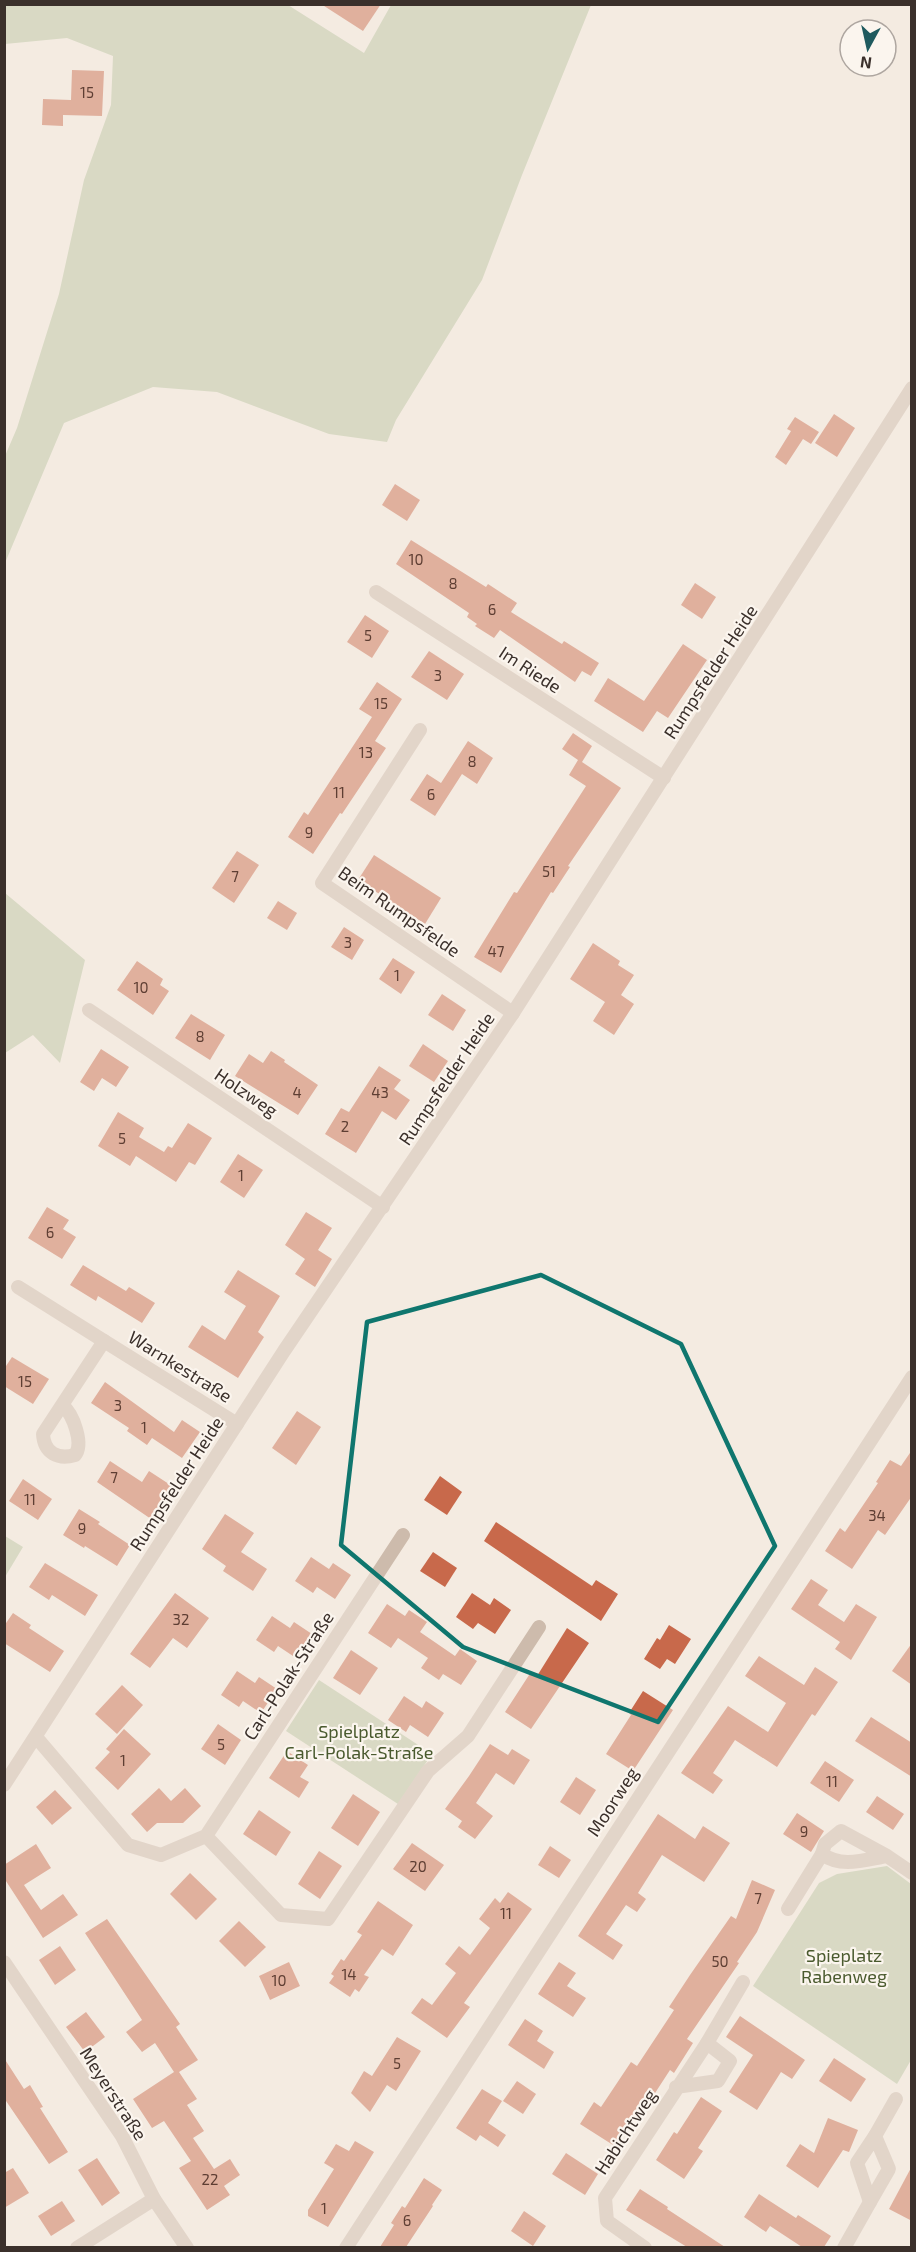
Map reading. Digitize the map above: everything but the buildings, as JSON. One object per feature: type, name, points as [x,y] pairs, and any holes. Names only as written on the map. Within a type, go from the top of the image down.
[{"type":"street","name":"Rumpsfelder Heide","points":[[4,1785],[237,1424],[513,1013],[912,388]]},
{"type":"street","name":"Im Riede","points":[[376,592],[664,778]]},
{"type":"street","name":"Beim Rumpsfelde","points":[[420,730],[322,883],[513,1013]]},
{"type":"street","name":"Holzweg","points":[[89,1010],[383,1207]]},
{"type":"street","name":"Warnkestraße","points":[[18,1287],[237,1424]]},
{"type":"street","name":"Warnkestraße","points":[[63,1406],[104,1341]]},
{"type":"street","name":"Moorweg","points":[[346,2247],[912,1377]]},
{"type":"street","name":"Carl-Polak-Straße","points":[[206,1836],[403,1535]]},
{"type":"street","points":[[36,1737],[128,1845],[161,1855],[206,1836],[281,1915],[328,1919],[428,1771],[468,1736],[539,1627]]},
{"type":"street","points":[[788,1909],[822,1854],[825,1844],[841,1831],[887,1856],[912,1874]]},
{"type":"street","points":[[822,1854],[832,1861],[848,1863],[887,1856]]},
{"type":"street","name":"Meyerstraße","points":[[4,1962],[122,2136],[154,2199],[187,2247]]},
{"type":"street","name":"Habichtweg","points":[[645,2247],[607,2221],[605,2198],[743,1982]]},
{"type":"street","name":"Habichtweg","points":[[676,2088],[718,2080],[730,2061],[706,2043]]},
{"type":"street","points":[[870,2202],[857,2163],[896,2099]]},
{"type":"street","points":[[844,2247],[889,2169],[875,2136]]},
{"type":"street","points":[[77,2247],[154,2199]]},
{"type":"highlighted area","points":[[541,1275],[681,1344],[775,1546],[658,1722],[463,1647],[341,1545],[367,1322]]},
{"type":"green space","points":[[5,4],[288,5],[364,53],[391,5],[591,5],[482,280],[396,420],[387,442],[329,434],[217,392],[153,387],[64,423],[5,563],[5,456],[17,428],[59,294],[84,180],[111,105],[113,56],[67,38],[5,44]]},
{"type":"green space","points":[[5,893],[85,960],[60,1063],[33,1035],[5,1053]]},
{"type":"green space","points":[[5,1536],[23,1547],[5,1577]]},
{"type":"green space","name":"Spielplatz Carl-Polak-Straße","points":[[319,1680],[432,1754],[398,1804],[286,1731]]},
{"type":"green space","name":"Spieplatz Rabenweg","points":[[887,1866],[911,1884],[911,2060],[897,2084],[753,1986],[819,1883],[837,1874]]}]
